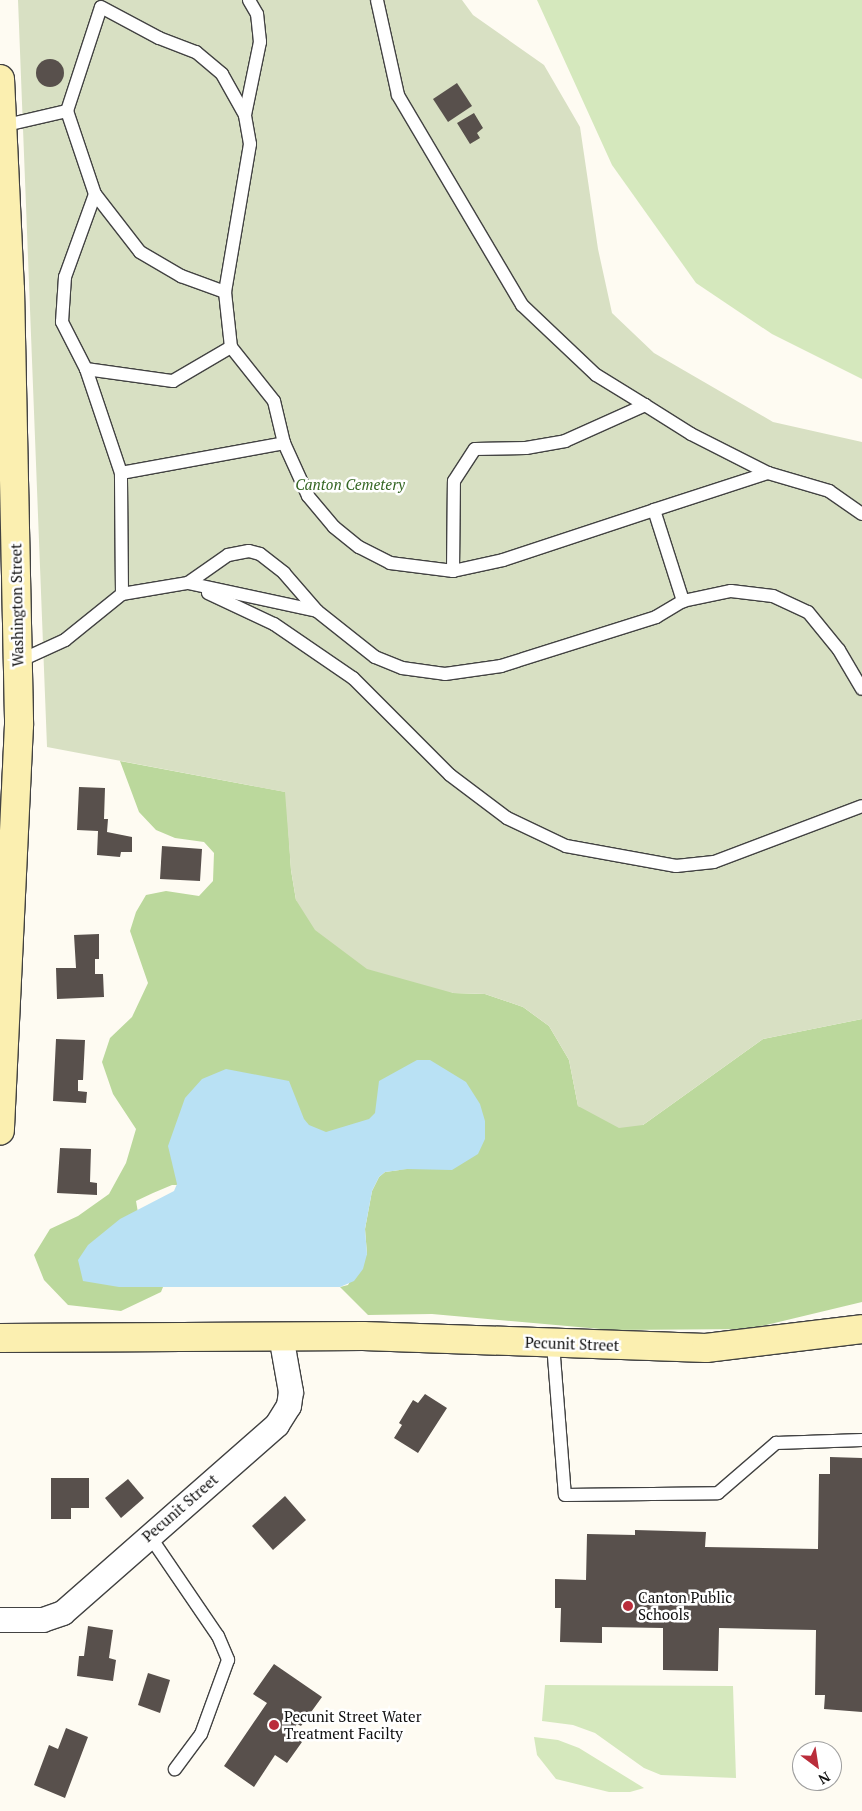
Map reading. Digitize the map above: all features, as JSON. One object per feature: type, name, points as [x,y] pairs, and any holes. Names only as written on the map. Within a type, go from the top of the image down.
[{"type":"main road","name":"Washington Street","points":[[0,79],[10,289],[19,725],[0,1131]]},
{"type":"main road","name":"Pecunit Street","points":[[0,1338],[363,1336],[706,1348],[862,1329]]},
{"type":"street","name":"Pecunit Street","points":[[0,1620],[43,1620],[62,1613],[148,1535],[277,1425],[290,1406],[291,1392],[282,1336]]},
{"type":"lane","points":[[245,115],[260,42],[257,14],[249,0]]},
{"type":"lane","points":[[377,0],[398,95],[522,305],[596,375],[691,434],[768,473],[829,491],[862,514]]},
{"type":"lane","points":[[225,292],[181,276],[140,252],[96,194],[67,111],[100,4],[159,38],[196,52],[222,74],[245,115],[250,144],[225,292],[231,347],[274,401],[284,443],[308,496],[334,527],[359,547],[390,563],[454,571],[503,560],[768,473]]},
{"type":"lane","points":[[1,127],[67,111]]},
{"type":"lane","points":[[96,194],[65,277],[62,322],[86,370],[121,473],[122,594]]},
{"type":"lane","points":[[86,370],[173,381],[231,347]]},
{"type":"lane","points":[[454,571],[454,481],[475,449],[526,448],[565,441],[645,405]]},
{"type":"lane","points":[[121,473],[284,443]]},
{"type":"lane","points":[[654,510],[683,601]]},
{"type":"lane","points":[[188,583],[228,555],[249,551],[260,554],[284,573],[317,611],[375,657],[402,668],[445,674],[501,666],[566,647],[656,617],[683,601],[731,591],[773,596],[808,612],[840,650],[862,689]]},
{"type":"lane","points":[[18,662],[65,640],[122,594],[188,583],[317,611]]},
{"type":"lane","points":[[188,583],[274,624],[353,678],[450,775],[507,818],[566,846],[676,866],[714,862],[862,806]]},
{"type":"lane","points":[[553,1344],[565,1495],[718,1493],[776,1443],[862,1440]]},
{"type":"lane","points":[[148,1535],[218,1636],[228,1660],[200,1734],[175,1769]]},
{"type":"green space","name":"Canton Cemetery","points":[[18,0],[462,0],[473,15],[544,65],[580,127],[598,249],[612,313],[654,353],[773,422],[862,442],[862,1019],[763,1039],[643,1125],[619,1128],[578,1106],[569,1060],[549,1026],[523,1007],[485,994],[453,993],[367,969],[315,930],[296,900],[291,870],[285,792],[47,747]]},
{"type":"green space","points":[[537,0],[862,0],[862,379],[772,334],[696,283],[612,165]]},
{"type":"green space","points":[[120,761],[286,792],[291,870],[296,900],[453,993],[485,994],[523,1007],[549,1026],[569,1060],[578,1106],[643,1125],[763,1039],[862,1019],[862,1302],[749,1329],[612,1330],[432,1314],[368,1315],[340,1287],[348,1285],[367,1254],[365,1229],[372,1191],[379,1177],[385,1172],[407,1169],[218,1185],[172,1185],[136,1201],[141,1230],[169,1272],[161,1292],[121,1311],[68,1305],[44,1280],[34,1255],[50,1229],[78,1216],[109,1194],[126,1163],[136,1129],[113,1094],[102,1062],[110,1038],[132,1017],[148,983],[130,931],[136,912],[146,895],[166,891],[199,896],[213,881],[214,853],[204,842],[175,838],[156,830],[139,812]]},
{"type":"green space","points":[[545,1685],[733,1686],[736,1778],[661,1775],[644,1768],[595,1733],[573,1725],[542,1721]]},
{"type":"green space","points":[[534,1737],[558,1740],[579,1748],[644,1788],[630,1792],[609,1792],[556,1779],[537,1755]]},
{"type":"water","points":[[417,1060],[430,1060],[466,1082],[480,1104],[485,1121],[485,1139],[478,1154],[452,1170],[407,1169],[385,1172],[379,1177],[372,1191],[365,1229],[367,1254],[363,1269],[354,1281],[340,1287],[119,1287],[83,1281],[78,1260],[88,1245],[120,1219],[174,1191],[177,1184],[168,1146],[185,1098],[202,1079],[226,1069],[289,1081],[304,1119],[309,1125],[326,1132],[369,1119],[375,1113],[379,1081]]},
{"type":"building","points":[[50,59],[60,63],[64,73],[60,83],[50,87],[40,83],[36,73],[40,63]]},
{"type":"building","points":[[457,83],[472,106],[448,122],[433,99]]},
{"type":"building","points":[[474,113],[483,128],[477,133],[480,138],[470,144],[457,123]]},
{"type":"building","points":[[79,787],[105,788],[104,819],[108,819],[107,832],[132,837],[132,852],[121,852],[120,857],[97,855],[98,831],[77,830]]},
{"type":"building","points":[[162,846],[202,849],[200,881],[160,879]]},
{"type":"building","points":[[99,934],[99,959],[95,959],[95,974],[103,974],[104,997],[57,999],[56,968],[76,968],[74,935]]},
{"type":"building","points":[[56,1039],[85,1040],[83,1080],[78,1080],[78,1091],[87,1092],[86,1103],[53,1101]]},
{"type":"building","points":[[60,1148],[91,1149],[90,1182],[97,1183],[97,1195],[57,1193]]},
{"type":"building","points":[[425,1394],[447,1408],[418,1453],[394,1438],[402,1425],[399,1423],[413,1400],[418,1403]]},
{"type":"building","points":[[830,1457],[862,1458],[862,1712],[824,1709],[825,1695],[815,1695],[816,1630],[719,1628],[718,1671],[663,1670],[663,1628],[602,1627],[602,1643],[560,1642],[561,1608],[555,1608],[555,1579],[586,1580],[587,1534],[635,1535],[635,1530],[706,1532],[705,1547],[818,1549],[819,1474],[830,1474]]},
{"type":"building","points":[[51,1478],[89,1478],[89,1508],[71,1508],[71,1519],[51,1519]]},
{"type":"building","points":[[128,1479],[144,1498],[121,1518],[105,1498]]},
{"type":"building","points":[[285,1496],[306,1520],[273,1550],[252,1526]]},
{"type":"building","points":[[88,1626],[113,1630],[109,1658],[116,1660],[113,1681],[77,1676],[79,1656],[84,1656]]},
{"type":"building","name":"Pecunit Street Water Treatment Facilty","points":[[274,1664],[322,1697],[301,1726],[297,1724],[290,1734],[302,1742],[287,1763],[275,1755],[254,1787],[224,1766],[267,1703],[253,1694]]},
{"type":"building","points":[[148,1673],[170,1680],[160,1713],[138,1705]]},
{"type":"building","points":[[66,1728],[88,1737],[65,1798],[34,1785],[49,1745],[58,1749]]},
{"type":"place","name":"Canton Public Schools","points":[[628,1606]]},
{"type":"place","name":"Pecunit Street Water Treatment Facilty","points":[[274,1725]]}]
